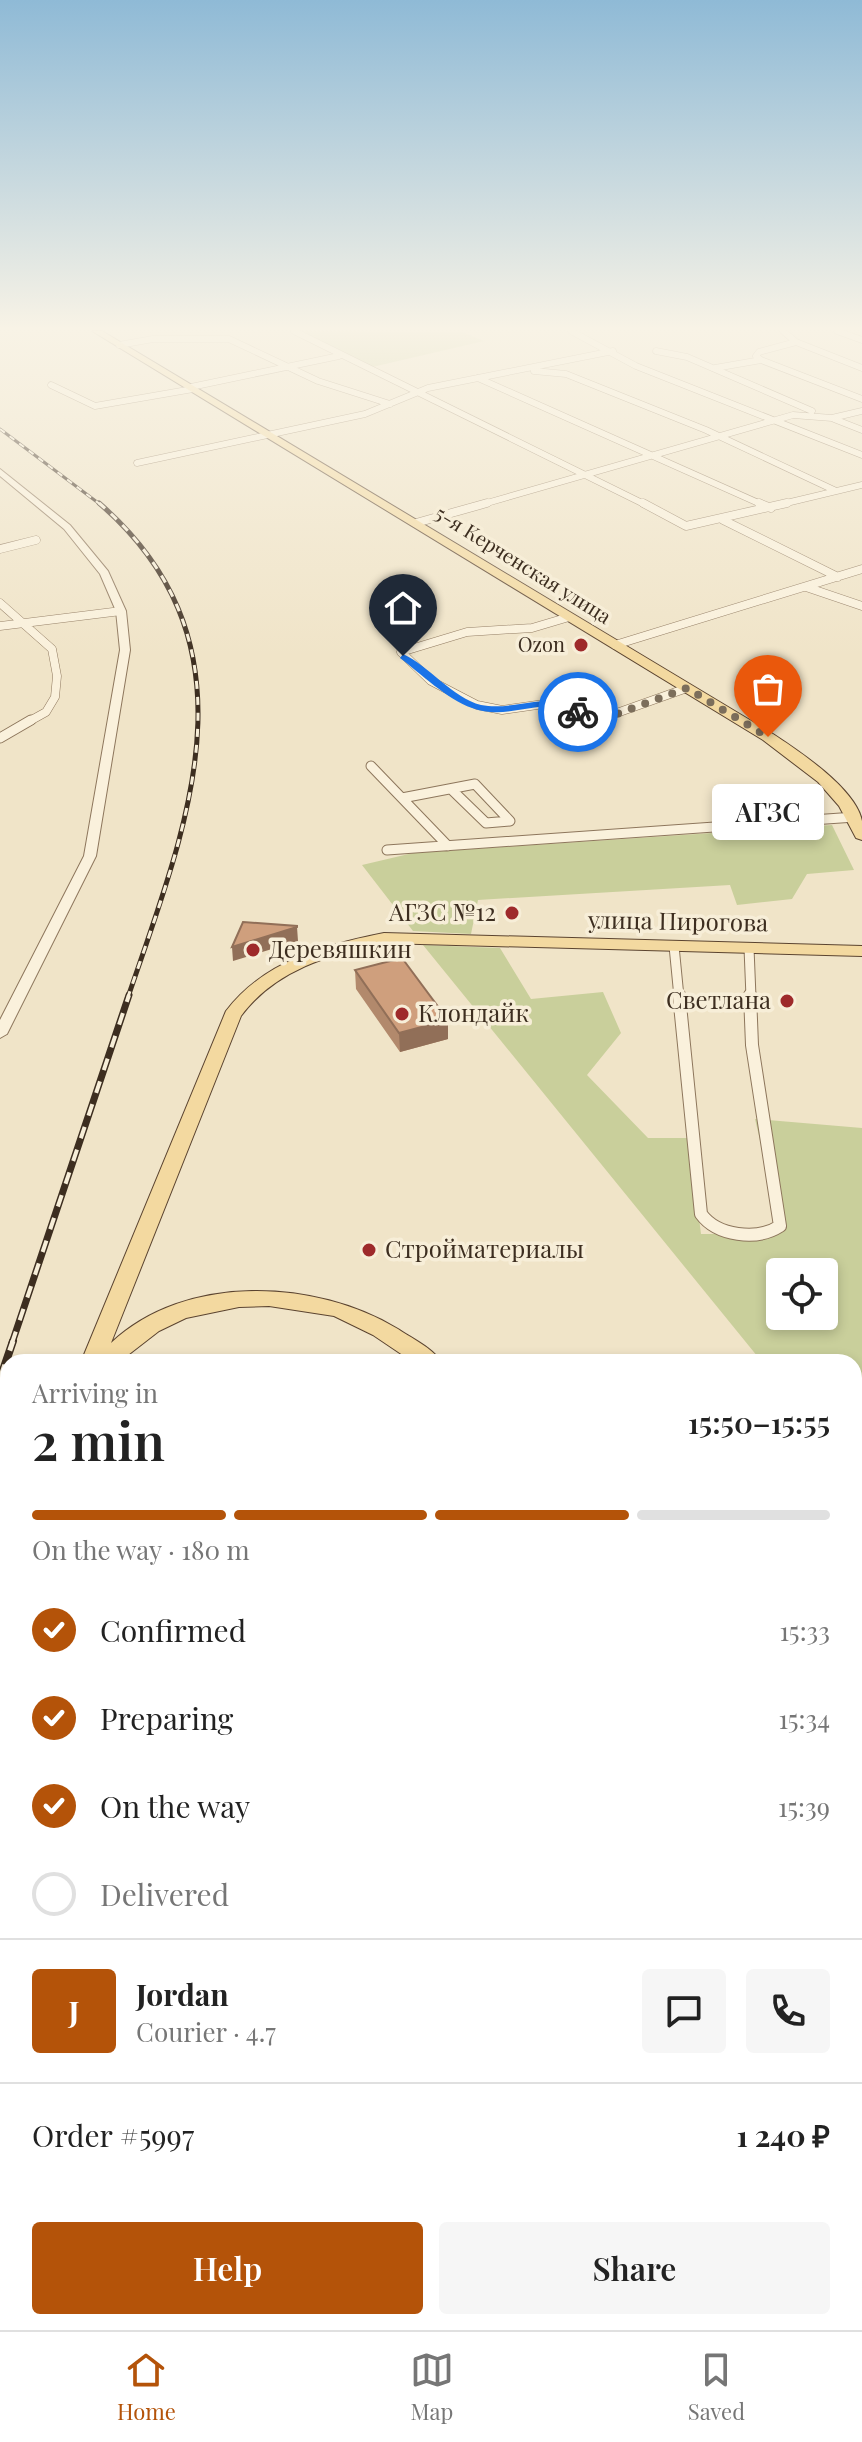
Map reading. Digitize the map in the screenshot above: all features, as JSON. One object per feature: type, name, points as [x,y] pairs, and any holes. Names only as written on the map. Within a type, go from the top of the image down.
[{"type":"main road","name":"5-я Керченская улица","points":[[278,440],[687,688],[817,771],[855,817],[862,835]]},
{"type":"main road","name":"улица Пирогова","points":[[95,1354],[211,1062],[241,1000],[285,969],[365,941],[411,938],[862,951]]},
{"type":"main road","points":[[114,1354],[131,1339],[176,1314],[202,1305],[254,1297],[330,1306],[418,1354]]},
{"type":"street","points":[[137,463],[238,440]]},
{"type":"street","points":[[517,440],[691,527],[862,485]]},
{"type":"street","points":[[623,440],[771,508]]},
{"type":"street","points":[[416,523],[701,440]]},
{"type":"street","points":[[728,440],[836,491]]},
{"type":"street","points":[[824,440],[862,455]]},
{"type":"street","points":[[0,472],[67,527],[105,573],[121,611],[125,650],[90,856],[0,1034]]},
{"type":"street","points":[[723,520],[838,577]]},
{"type":"street","points":[[0,549],[36,540]]},
{"type":"street","points":[[615,645],[862,569]]},
{"type":"street","points":[[806,587],[862,606]]},
{"type":"street","points":[[0,603],[26,622],[52,649],[57,676],[55,697],[36,720],[0,738]]},
{"type":"street","points":[[0,626],[121,611]]},
{"type":"street","points":[[569,617],[532,628],[467,632],[401,652],[432,679],[467,703],[484,709],[561,702],[597,720],[687,688]]},
{"type":"street","points":[[371,766],[448,846]]},
{"type":"street","points":[[402,798],[475,784],[510,821],[486,823],[451,789]]},
{"type":"street","points":[[387,850],[855,817]]},
{"type":"street","points":[[674,946],[701,1214],[707,1226],[721,1232],[768,1232],[780,1226],[752,1045],[749,948]]},
{"type":"green space","points":[[832,825],[854,870],[807,874],[792,899],[737,905],[730,885],[478,900],[471,934],[413,931],[362,865],[413,853]]},
{"type":"green space","points":[[423,945],[500,948],[531,999],[603,992],[621,1033],[587,1075],[648,1138],[689,1138],[701,1234],[775,1234],[780,1226],[755,1119],[862,1128],[862,1354],[755,1354]]},
{"type":"building","points":[[243,922],[297,926],[297,927],[232,947]]},
{"type":"building","points":[[402,958],[448,1020],[399,1033],[355,970]]},
{"type":"railway","points":[[14,440],[101,505]]},
{"type":"railway","points":[[101,505],[150,558],[181,616],[196,676],[197,738],[188,802],[171,867],[128,997]]},
{"type":"railway","points":[[12,1343],[129,995]]},
{"type":"railway","points":[[9,1354],[13,1341]]},
{"type":"way so far","points":[[578,712],[593,720],[603,719],[687,688],[768,737]]},
{"type":"place","name":"Ozon","points":[[581,645]]},
{"type":"place","name":"АГЗС","points":[[768,737]]},
{"type":"place","name":"АГЗС №12","points":[[512,913]]},
{"type":"place","name":"Деревяшкин","points":[[253,950]]},
{"type":"place","name":"Светлана","points":[[787,1001]]},
{"type":"place","name":"Клондайк","points":[[402,1014]]},
{"type":"place","name":"Стройматериалы","points":[[369,1250]]},
{"type":"route","points":[[403,656],[473,706],[499,710],[561,702],[578,712]]}]
